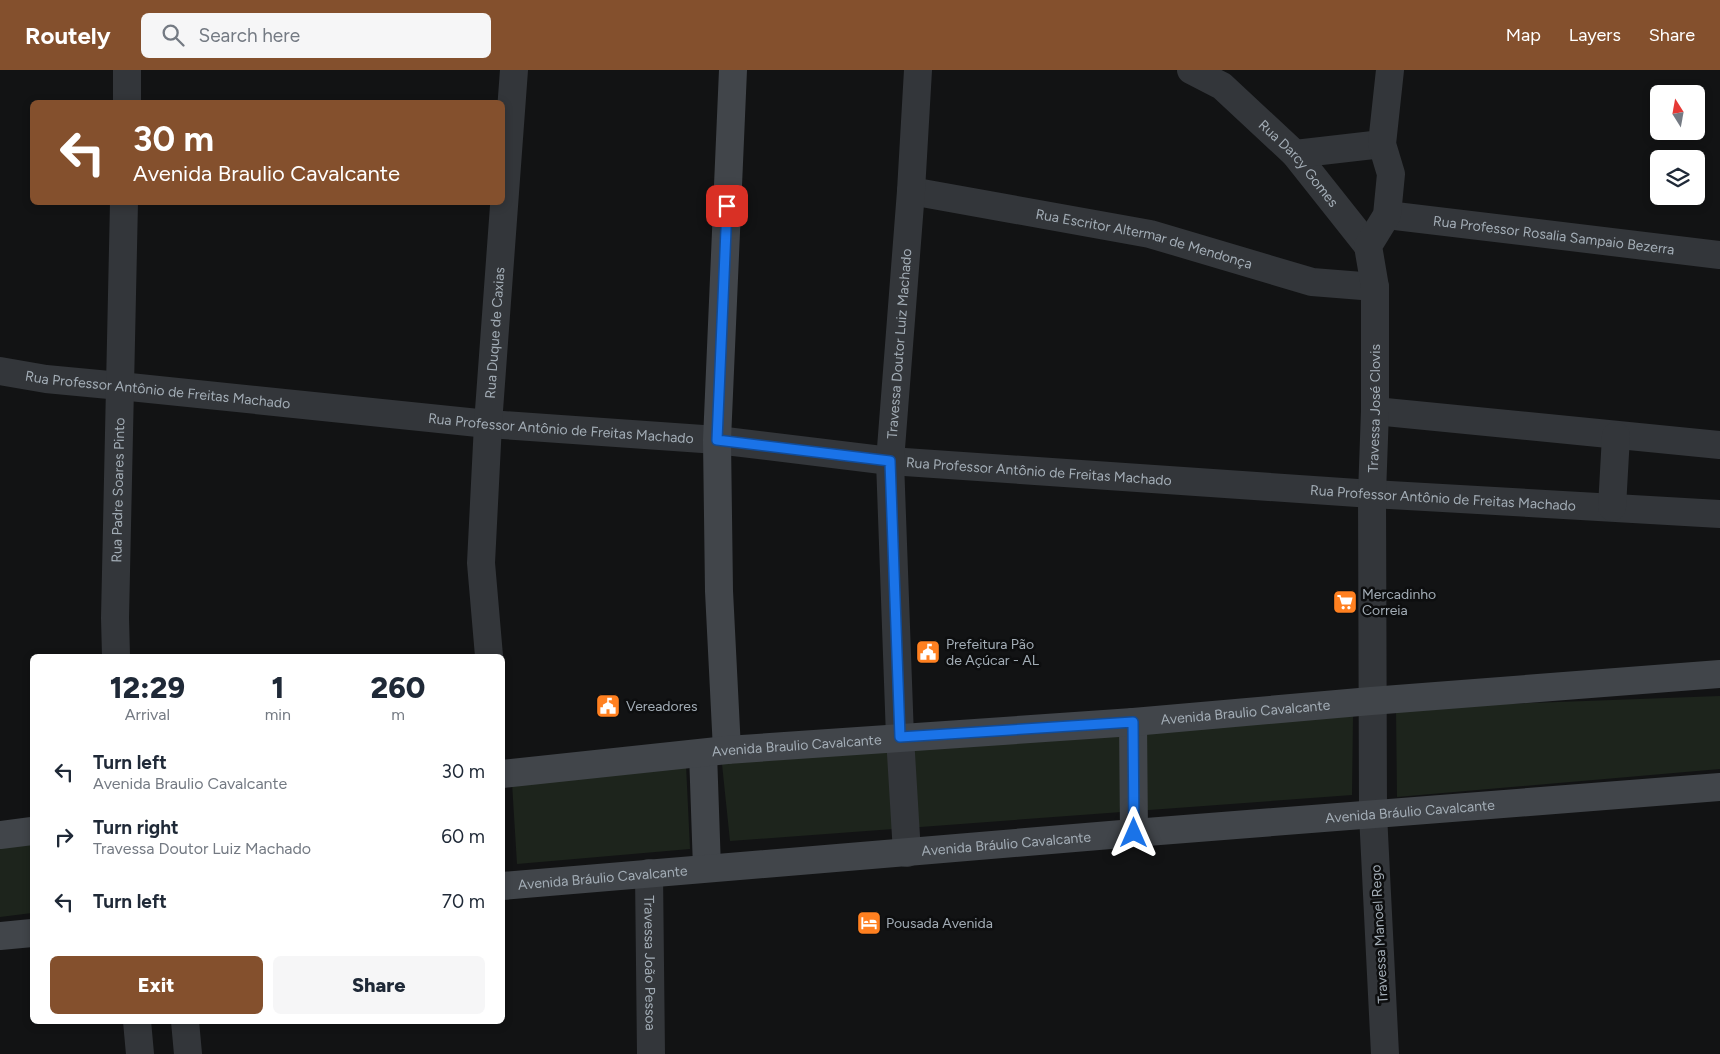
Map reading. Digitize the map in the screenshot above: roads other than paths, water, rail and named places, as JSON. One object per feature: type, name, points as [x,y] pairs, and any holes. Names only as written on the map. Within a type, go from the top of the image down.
[{"type":"street","points":[[127,70],[127,100]]},
{"type":"street","name":"Rua Duque de Caxias","points":[[505,193],[514,70]]},
{"type":"street","points":[[707,868],[715,752],[719,591],[717,440],[733,70]]},
{"type":"street","name":"Travessa Doutor Luiz Machado","points":[[907,853],[900,737],[890,461],[911,191],[918,70]]},
{"type":"street","name":"Rua Darcy Gomes","points":[[1191,70],[1222,86],[1295,154],[1368,246]]},
{"type":"street","points":[[1368,246],[1387,215],[1392,174],[1382,144],[1390,70]]},
{"type":"street","points":[[1295,154],[1382,144]]},
{"type":"street","name":"Rua Escritor Altermar de Mendonça","points":[[911,191],[1150,234],[1312,282],[1375,287]]},
{"type":"street","name":"Rua Padre Soares Pinto","points":[[116,654],[115,618],[124,205]]},
{"type":"street","name":"Rua Duque de Caxias","points":[[489,654],[482,563],[488,424],[504,205]]},
{"type":"street","name":"Rua Professor Rosalia Sampaio Bezerra","points":[[1387,215],[1720,255]]},
{"type":"street","name":"Travessa José Clovis","points":[[1368,246],[1375,287],[1375,411],[1372,494],[1373,814]]},
{"type":"street","name":"Rua Professor Antônio de Freitas Machado","points":[[0,371],[46,379],[488,424],[717,440],[890,461],[1372,494],[1720,514]]},
{"type":"street","points":[[1375,411],[1720,445]]},
{"type":"street","points":[[1612,507],[1616,436]]},
{"type":"street","name":"Avenida Braulio Cavalcante","points":[[505,774],[715,752],[900,737],[1133,722],[1720,674]]},
{"type":"street","points":[[1133,722],[1134,833]]},
{"type":"street","name":"Avenida Bráulio Cavalcante","points":[[505,886],[1134,833],[1720,787]]},
{"type":"street","name":"Travessa Manoel Rego","points":[[1373,814],[1385,1054]]},
{"type":"street","points":[[0,836],[30,831]]},
{"type":"street","name":"Travessa João Pessoa","points":[[649,873],[652,1054]]},
{"type":"street","points":[[0,936],[30,933]]},
{"type":"street","points":[[137,1024],[140,1054]]},
{"type":"street","points":[[185,1024],[188,1054]]},
{"type":"place","name":"Mercadinho Correia","points":[[1345,602]]},
{"type":"place","name":"Prefeitura Pão de Açúcar - AL","points":[[928,652]]},
{"type":"place","name":"Vereadores","points":[[608,706]]},
{"type":"place","name":"Pousada Avenida","points":[[869,923]]}]
